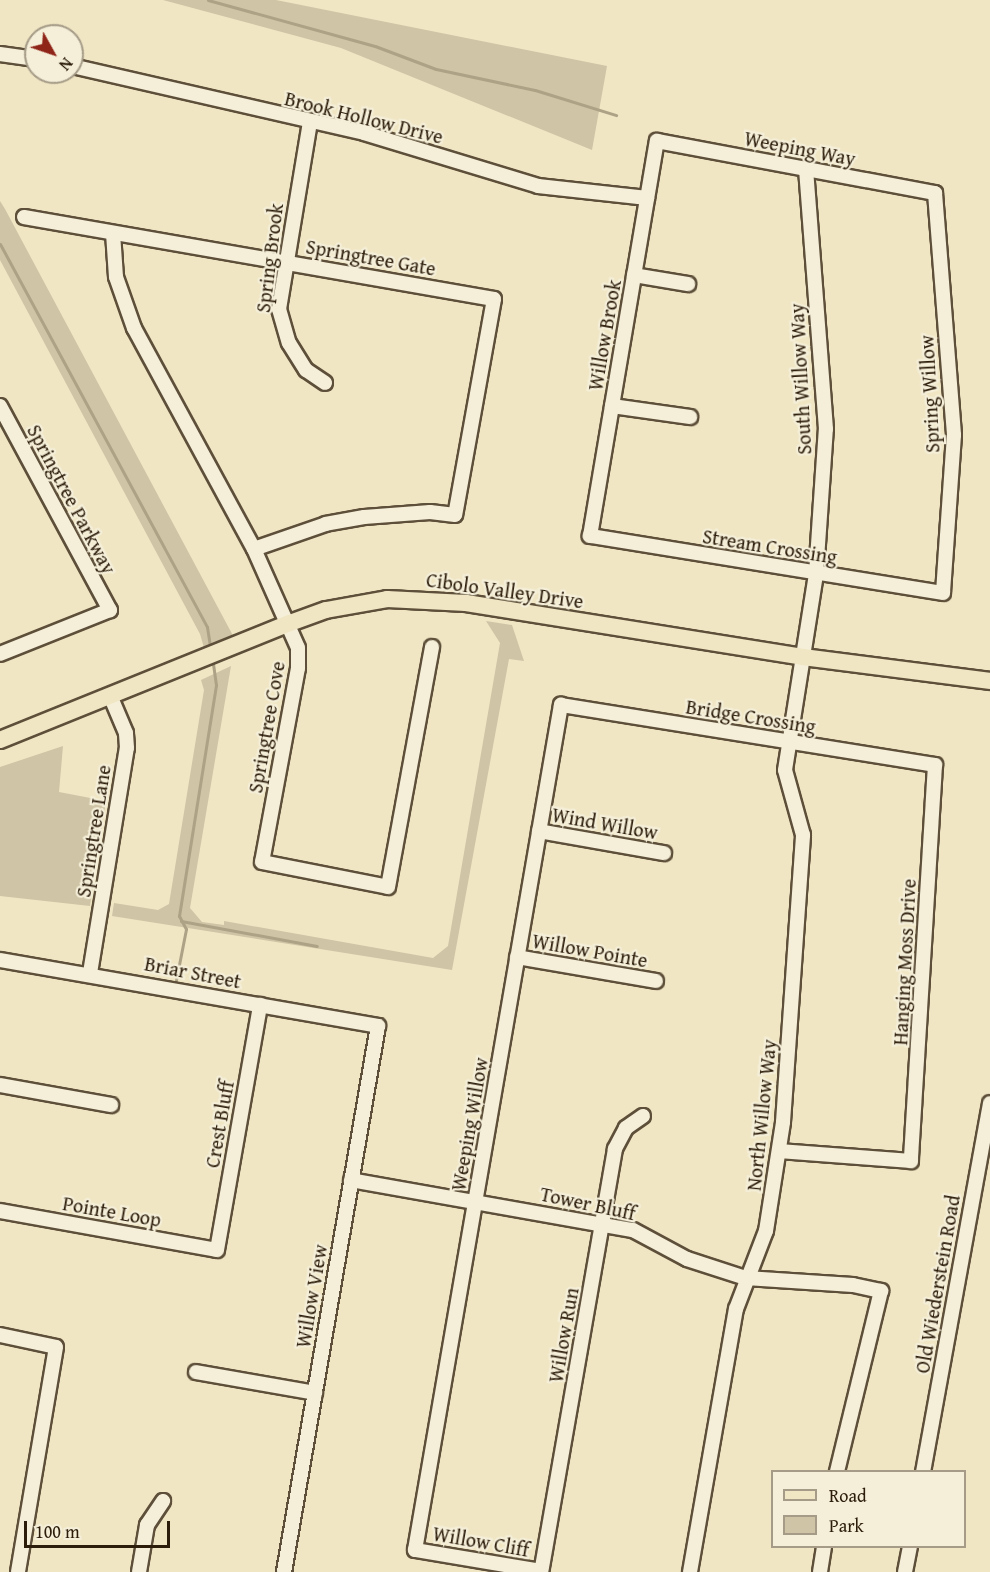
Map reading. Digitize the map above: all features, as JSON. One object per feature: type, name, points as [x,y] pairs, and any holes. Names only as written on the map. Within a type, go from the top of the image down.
[{"type":"main road","name":"Cibolo Valley Drive","points":[[0,740],[111,698],[290,623],[357,604],[432,598],[803,657],[990,681]]},
{"type":"street","points":[[0,54],[24,57]]},
{"type":"street","name":"Brook Hollow Drive","points":[[84,69],[405,144],[538,186],[647,198]]},
{"type":"street","name":"Spring Brook","points":[[310,122],[284,262],[279,309],[281,327],[306,370],[324,383]]},
{"type":"street","name":"Willow Brook","points":[[590,536],[657,141]]},
{"type":"street","name":"Weeping Way","points":[[657,141],[936,193]]},
{"type":"street","name":"South Willow Way","points":[[803,657],[816,574],[826,429],[806,169]]},
{"type":"street","name":"Spring Willow","points":[[936,193],[954,435],[944,593]]},
{"type":"street","name":"Springtree Gate","points":[[24,218],[494,299],[455,515],[397,513],[326,524],[254,549]]},
{"type":"street","name":"Springtree Cove","points":[[113,233],[116,277],[134,328],[254,549],[290,623],[298,648],[298,668],[262,862],[388,887],[432,647]]},
{"type":"street","points":[[634,275],[688,284]]},
{"type":"street","name":"Springtree Parkway","points":[[0,406],[110,610],[0,654]]},
{"type":"street","points":[[612,406],[690,417]]},
{"type":"street","name":"Stream Crossing","points":[[590,536],[944,593]]},
{"type":"street","name":"North Willow Way","points":[[690,1572],[736,1309],[766,1231],[779,1151],[803,835],[799,811],[786,780],[789,742],[803,657]]},
{"type":"street","name":"Springtree Lane","points":[[90,973],[127,748],[126,733],[111,698]]},
{"type":"street","name":"Bridge Crossing","points":[[561,705],[935,765]]},
{"type":"street","name":"Weeping Willow","points":[[414,1550],[561,705]]},
{"type":"street","name":"Hanging Moss Drive","points":[[779,1151],[911,1161],[935,765]]},
{"type":"street","name":"Wind Willow","points":[[539,831],[664,853]]},
{"type":"street","name":"Willow Pointe","points":[[517,957],[656,981]]},
{"type":"street","name":"Briar Street","points":[[0,960],[90,973],[378,1026]]},
{"type":"street","name":"Crest Bluff","points":[[217,1250],[260,1005]]},
{"type":"street","name":"Willow View","points":[[284,1572],[378,1026]]},
{"type":"street","points":[[0,1085],[111,1105]]},
{"type":"street","name":"Old Wiederstein Road","points":[[923,1470],[990,1103]]},
{"type":"street","name":"Willow Run","points":[[541,1571],[618,1139],[643,1116]]},
{"type":"street","name":"Tower Bluff","points":[[351,1180],[633,1230],[687,1259],[746,1278],[853,1285],[881,1291],[837,1470]]},
{"type":"street","name":"Pointe Loop","points":[[0,1211],[217,1250]]},
{"type":"street","points":[[0,1335],[56,1347],[18,1572]]},
{"type":"street","points":[[196,1372],[315,1393]]},
{"type":"street","points":[[139,1572],[147,1525],[163,1500]]},
{"type":"street","points":[[820,1572],[824,1548]]},
{"type":"street","points":[[905,1572],[910,1548]]},
{"type":"street","name":"Willow Cliff","points":[[414,1550],[541,1571]]},
{"type":"green space","points":[[163,0],[276,0],[607,66],[592,150],[341,48]]},
{"type":"green space","points":[[0,201],[238,645],[207,658],[200,634],[0,260]]},
{"type":"green space","points":[[486,621],[512,625],[524,661],[509,659],[452,970],[112,916],[114,903],[158,910],[169,904],[204,690],[201,680],[231,666],[190,908],[202,922],[224,925],[224,921],[433,958],[448,946],[500,643]]},
{"type":"green space","points":[[63,746],[59,792],[106,801],[90,906],[0,896],[0,767]]},
{"type":"waterway","points":[[208,0],[375,46],[436,69],[535,90],[616,115]]},
{"type":"waterway","points":[[0,244],[207,627],[210,647]]},
{"type":"waterway","points":[[176,980],[186,929],[179,916],[216,685],[213,664]]},
{"type":"waterway","points":[[181,921],[317,946]]}]
